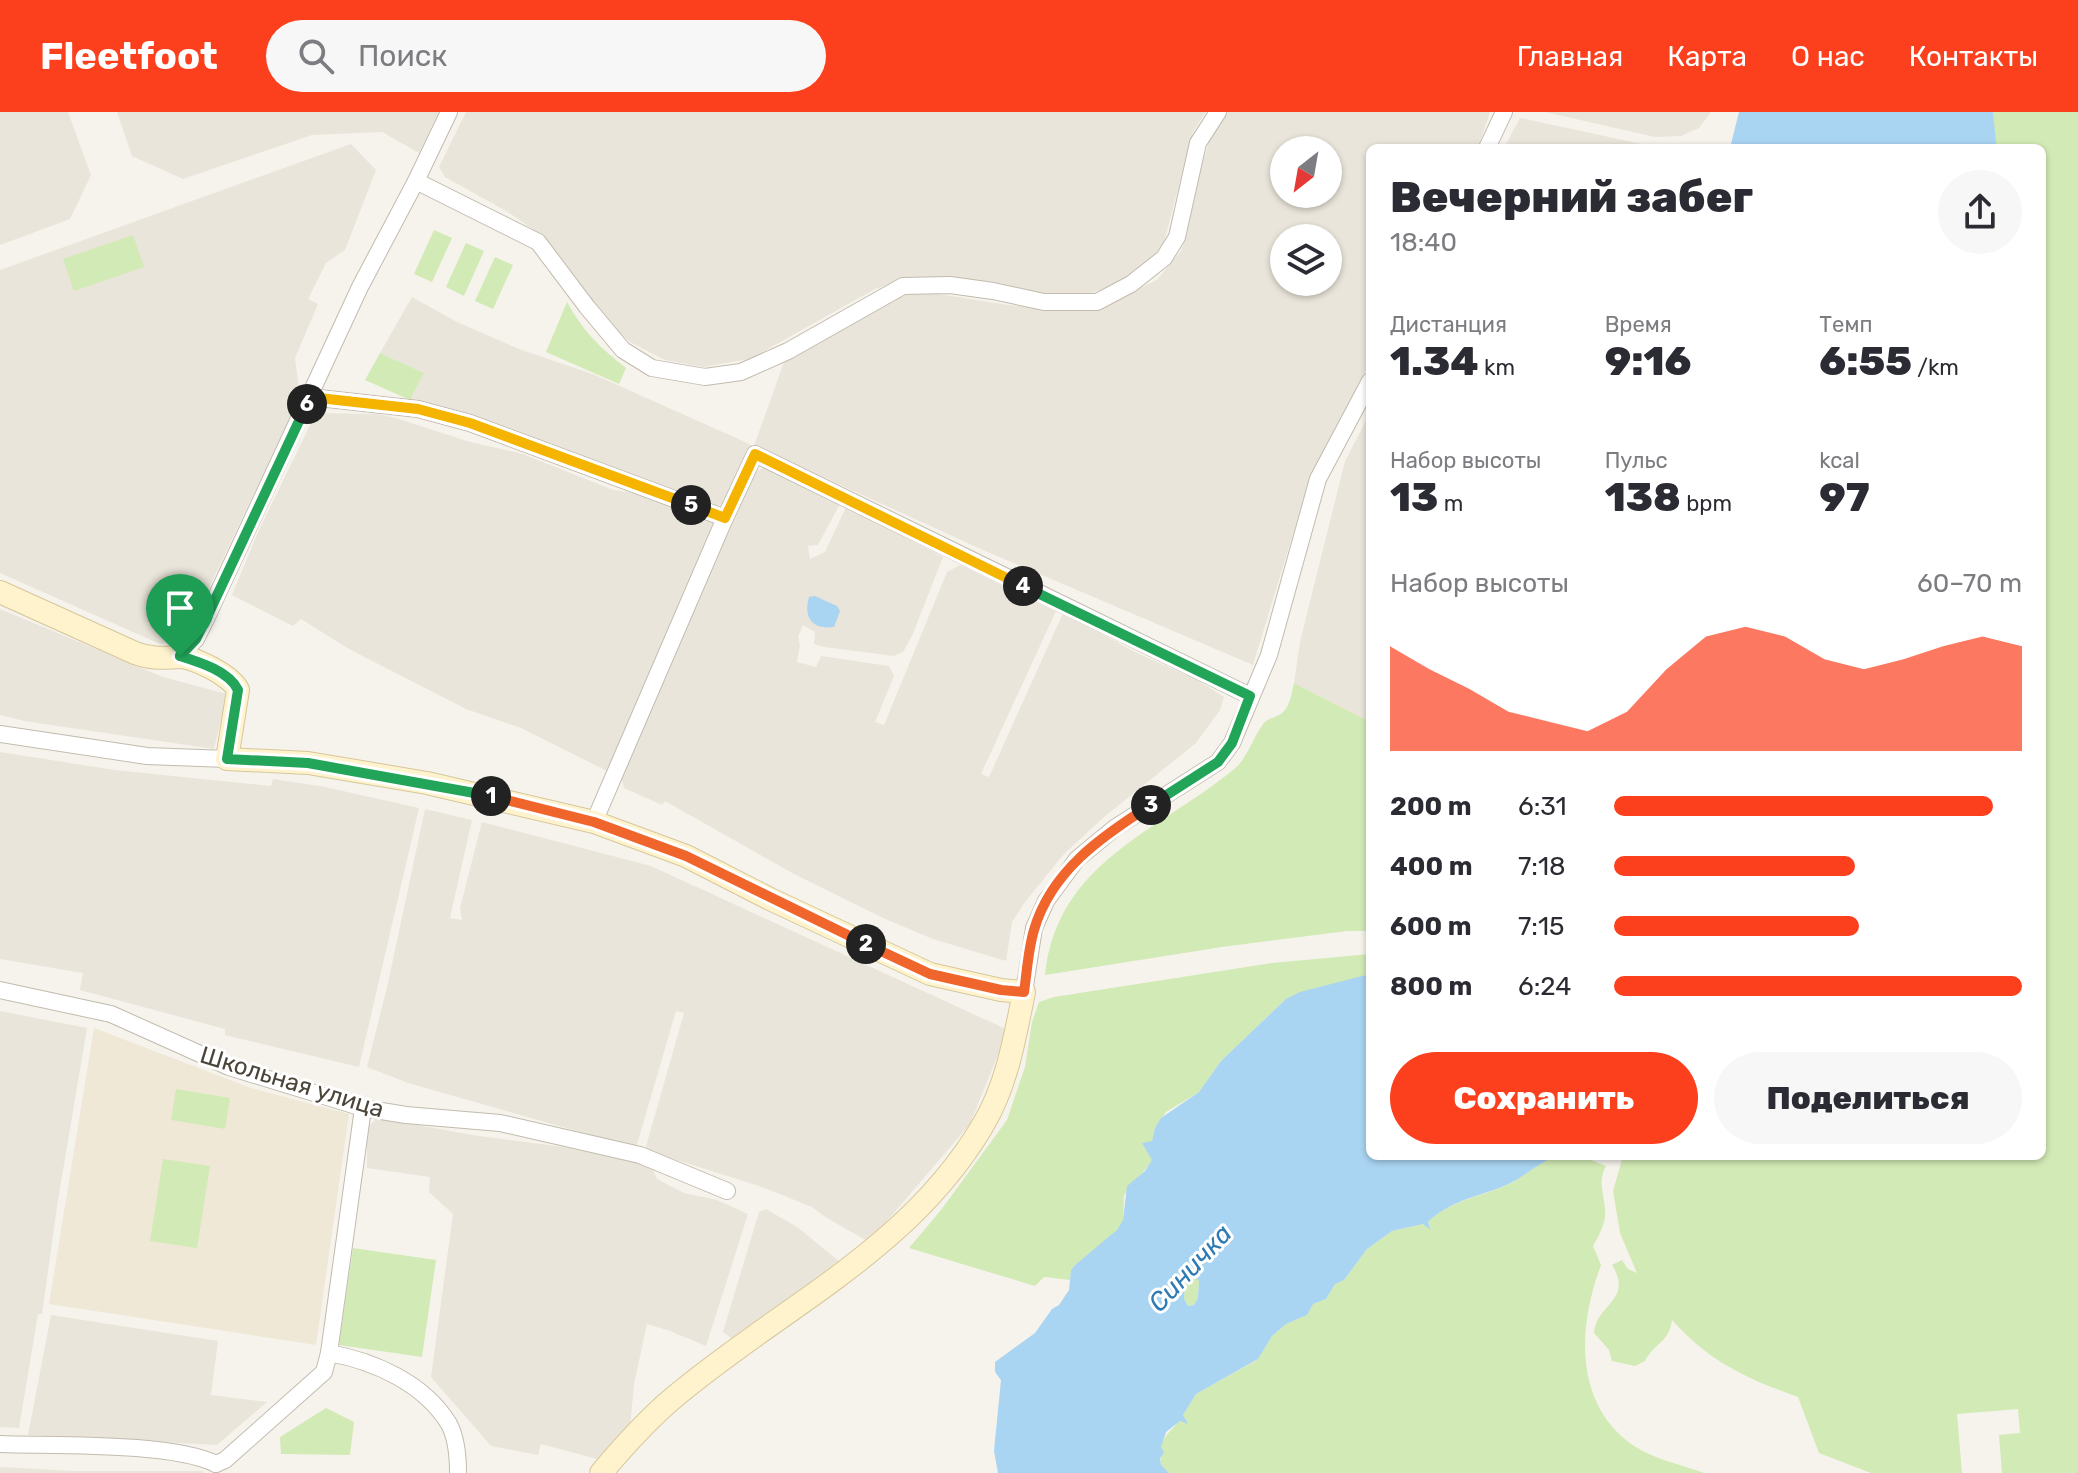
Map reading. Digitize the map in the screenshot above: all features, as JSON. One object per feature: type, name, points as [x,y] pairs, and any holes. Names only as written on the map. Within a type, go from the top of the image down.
[{"type":"street","points":[[0,592],[151,659],[168,660],[180,656],[196,639],[360,287],[449,112]]},
{"type":"street","points":[[416,181],[538,242],[623,350],[652,368],[705,377],[741,372],[788,351],[903,286],[950,285],[1044,302],[1097,302],[1131,284],[1164,258],[1177,237],[1198,143],[1218,112]]},
{"type":"street","points":[[1489,144],[1504,112]]},
{"type":"street","points":[[601,1473],[633,1435],[670,1400],[850,1270],[901,1226],[962,1156],[984,1123],[1011,1053],[1034,928],[1060,879],[1077,859],[1116,827],[1218,762],[1232,743],[1269,655],[1318,479],[1366,389]]},
{"type":"street","points":[[310,397],[418,409],[470,423],[725,518]]},
{"type":"street","points":[[594,822],[755,454],[1250,696]]},
{"type":"street","points":[[180,656],[211,668],[234,682],[238,690],[227,759]]},
{"type":"street","points":[[0,734],[147,756],[308,763],[427,783],[594,822],[686,856],[930,974],[1024,992]]},
{"type":"street","name":"Школьная улица","points":[[0,990],[111,1014],[229,1067],[363,1108],[500,1123],[640,1155],[727,1191]]},
{"type":"street","points":[[0,1444],[145,1450],[195,1456],[216,1469],[324,1372],[363,1108]]},
{"type":"street","points":[[329,1353],[371,1362],[431,1403],[450,1426],[458,1473]]},
{"type":"shaded area","points":[[0,112],[68,112],[91,175],[70,219],[0,245]]},
{"type":"shaded area","points":[[117,112],[439,112],[419,153],[382,132],[312,135],[183,179],[132,156]]},
{"type":"shaded area","points":[[466,112],[1206,112],[1193,132],[1164,242],[1149,262],[1122,282],[1085,295],[1039,295],[945,277],[912,277],[875,289],[750,359],[703,367],[665,360],[630,342],[597,312],[541,235],[508,212],[445,177],[439,167]]},
{"type":"shaded area","points":[[1228,112],[1490,112],[1479,144],[1366,144],[1366,370],[1310,478],[1253,665],[983,550],[755,446],[726,502],[718,506],[485,422],[410,400],[424,373],[380,353],[412,297],[457,322],[519,349],[595,375],[754,446],[784,362],[902,295],[932,293],[1008,305],[1072,310],[1112,301],[1157,280],[1181,251],[1187,234],[1192,197],[1210,139]]},
{"type":"shaded area","points":[[1545,112],[1711,112],[1699,128],[1681,136],[1655,137]]},
{"type":"shaded area","points":[[1520,118],[1641,144],[1506,144]]},
{"type":"shaded area","points":[[351,144],[376,170],[345,250],[326,263],[308,299],[318,304],[295,358],[300,396],[191,626],[180,641],[160,644],[0,573],[0,270]]},
{"type":"shaded area","points":[[316,413],[378,414],[399,419],[470,442],[523,454],[613,490],[651,495],[718,520],[609,772],[521,728],[466,709],[349,649],[301,619],[293,626],[232,595],[258,532]]},
{"type":"shaded area","points":[[1366,421],[1366,720],[1294,683],[1300,642],[1345,461]]},
{"type":"shaded area","points":[[767,466],[840,504],[818,545],[808,546],[810,559],[825,552],[846,507],[943,557],[903,652],[894,656],[824,647],[814,644],[815,632],[803,625],[798,637],[797,662],[816,667],[821,656],[889,666],[894,676],[875,722],[884,725],[947,572],[960,565],[1056,611],[981,774],[989,777],[1063,613],[1135,652],[1199,681],[1224,697],[1220,710],[1196,743],[1104,817],[1064,854],[1012,922],[1006,961],[933,939],[883,918],[794,874],[665,801],[662,805],[624,788],[621,776],[718,551],[755,472]]},
{"type":"shaded area","points":[[0,609],[163,677],[227,694],[214,749],[0,715]]},
{"type":"shaded area","points":[[0,752],[115,770],[271,786],[273,779],[419,808],[359,1067],[225,1035],[225,1029],[80,990],[83,973],[0,959]]},
{"type":"shaded area","points":[[425,809],[472,820],[450,918],[462,920],[460,908],[482,822],[651,866],[1008,1030],[970,1124],[869,1242],[812,1207],[762,1187],[645,1150],[684,1013],[676,1011],[636,1148],[408,1083],[367,1067]]},
{"type":"shaded area","points":[[0,1011],[87,1028],[42,1314],[38,1314],[19,1428],[0,1427]]},
{"type":"shaded area","points":[[94,1028],[251,1088],[349,1114],[316,1345],[49,1304]]},
{"type":"shaded area","points":[[377,1118],[564,1147],[651,1166],[657,1179],[684,1193],[717,1200],[748,1214],[706,1346],[647,1324],[634,1384],[630,1429],[597,1459],[541,1444],[538,1455],[491,1446],[431,1377],[453,1214],[429,1192],[430,1177],[367,1168],[367,1128]]},
{"type":"shaded area","points":[[766,1209],[797,1227],[840,1262],[731,1338],[723,1332],[759,1212]]},
{"type":"shaded area","points":[[51,1315],[218,1341],[211,1395],[267,1402],[217,1445],[28,1435]]},
{"type":"shaded area","points":[[0,1467],[75,1471],[203,1471],[203,1473],[0,1473]]},
{"type":"green space","points":[[1993,112],[2078,112],[2078,1473],[2002,1473],[1999,1435],[2020,1433],[2018,1409],[1957,1414],[1962,1473],[1871,1473],[1819,1453],[1798,1397],[1729,1367],[1700,1347],[1672,1320],[1665,1338],[1645,1361],[1635,1366],[1612,1361],[1609,1350],[1594,1333],[1596,1323],[1619,1286],[1612,1265],[1622,1260],[1628,1269],[1637,1273],[1620,1233],[1613,1191],[1622,1160],[2046,1160],[2046,144],[1994,144]]},
{"type":"green space","points":[[434,230],[452,238],[432,282],[414,274]]},
{"type":"green space","points":[[133,235],[144,267],[74,291],[63,259]]},
{"type":"green space","points":[[466,243],[484,251],[464,296],[446,287]]},
{"type":"green space","points":[[495,257],[513,265],[493,309],[475,301]]},
{"type":"green space","points":[[567,302],[593,338],[626,368],[619,384],[546,352]]},
{"type":"green space","points":[[380,353],[424,373],[410,400],[365,380]]},
{"type":"green space","points":[[1294,683],[1366,720],[1366,931],[1222,947],[1045,975],[1053,936],[1069,904],[1090,877],[1143,832],[1233,770],[1263,724],[1279,715],[1290,701]]},
{"type":"green space","points":[[1366,954],[1366,975],[1286,999],[1221,1061],[1199,1092],[1166,1112],[1155,1128],[1152,1142],[1142,1143],[1153,1160],[1124,1195],[1123,1220],[1117,1231],[1075,1265],[1070,1280],[1044,1277],[1035,1286],[909,1248],[1007,1120],[1025,1067],[1032,1022],[1039,1002],[1054,997],[1272,963]]},
{"type":"green space","points":[[176,1089],[230,1098],[225,1129],[171,1120]]},
{"type":"green space","points":[[163,1159],[210,1166],[197,1248],[150,1241]]},
{"type":"green space","points":[[1548,1160],[1591,1160],[1606,1166],[1602,1180],[1604,1222],[1593,1246],[1601,1265],[1593,1289],[1585,1338],[1586,1363],[1600,1409],[1614,1429],[1642,1451],[1704,1473],[1169,1473],[1161,1465],[1163,1440],[1179,1421],[1186,1423],[1183,1415],[1196,1394],[1257,1360],[1272,1336],[1286,1324],[1307,1315],[1312,1304],[1326,1299],[1335,1284],[1344,1280],[1367,1249],[1392,1231],[1423,1224],[1431,1228],[1428,1222],[1449,1207],[1507,1185]]},
{"type":"green space","points":[[353,1248],[436,1260],[422,1357],[339,1345]]},
{"type":"green space","points":[[1194,1276],[1199,1280],[1198,1298],[1194,1305],[1188,1306],[1184,1299],[1185,1281]]},
{"type":"green space","points":[[326,1408],[354,1422],[350,1455],[281,1454],[280,1437]]},
{"type":"water","points":[[1739,112],[1993,112],[1996,143],[1996,144],[1731,144]]},
{"type":"water","points":[[815,596],[837,606],[840,611],[834,627],[820,626],[811,621],[807,604],[809,597]]},
{"type":"water","name":"Синичка","points":[[1366,975],[1366,1160],[1548,1160],[1507,1185],[1449,1207],[1428,1222],[1431,1230],[1423,1224],[1392,1231],[1367,1249],[1344,1280],[1335,1284],[1326,1299],[1313,1304],[1307,1315],[1286,1324],[1272,1336],[1258,1359],[1196,1394],[1183,1415],[1188,1424],[1180,1421],[1166,1432],[1161,1447],[1164,1453],[1160,1458],[1161,1465],[1169,1473],[998,1473],[994,1451],[1001,1380],[995,1372],[995,1362],[1035,1333],[1069,1290],[1071,1270],[1117,1230],[1123,1220],[1127,1186],[1145,1171],[1152,1160],[1142,1143],[1152,1141],[1161,1118],[1199,1092],[1221,1061],[1286,999],[1300,992]],"holes":[[[1194,1276],[1199,1281],[1198,1298],[1194,1305],[1188,1306],[1184,1299],[1185,1282]]]},
{"type":"route","points":[[310,397],[418,409],[470,423],[725,518],[755,454],[1250,696],[1232,743],[1218,762],[1116,827],[1077,859],[1060,879],[1034,928],[1024,992],[930,974],[686,856],[594,822],[427,783],[308,763],[227,759],[238,690],[234,682],[211,668],[180,656],[196,639],[310,397]]}]
